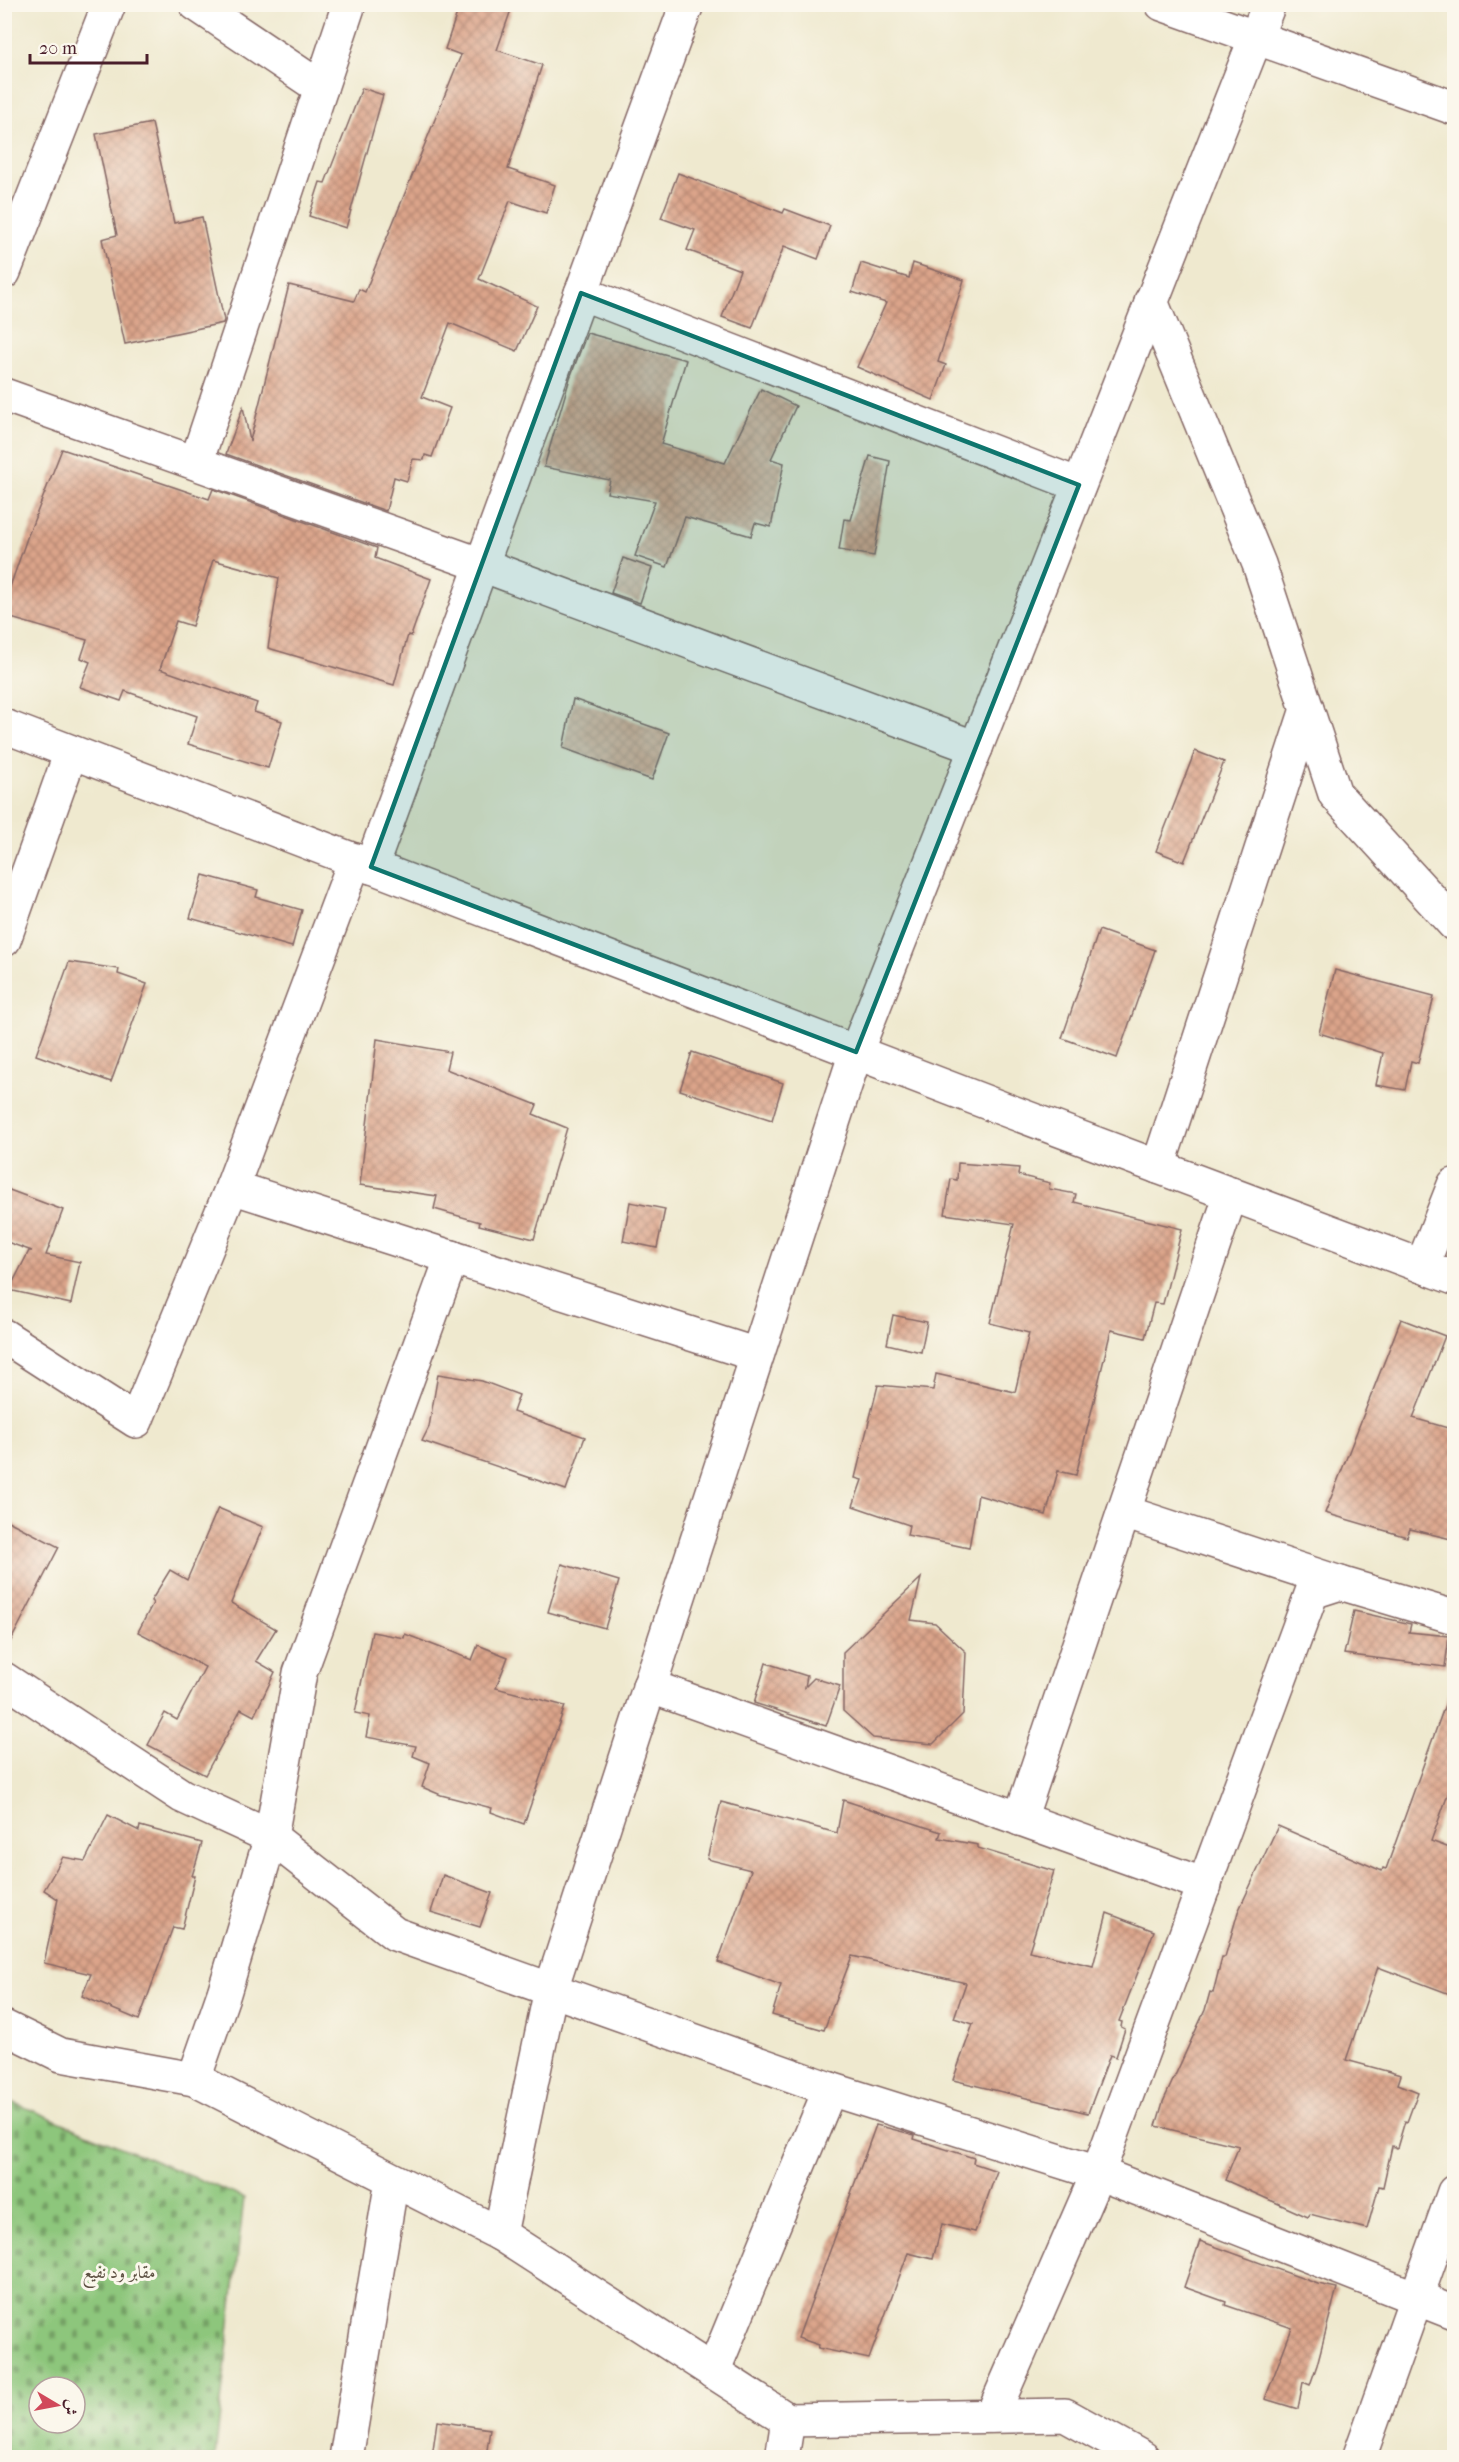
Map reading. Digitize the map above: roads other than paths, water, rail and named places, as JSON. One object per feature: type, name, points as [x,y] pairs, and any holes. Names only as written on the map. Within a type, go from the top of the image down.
[{"type":"street","points":[[4,272],[109,4]]},
{"type":"street","points":[[196,4],[321,88]]},
{"type":"street","points":[[196,463],[349,4]]},
{"type":"street","points":[[4,1336],[136,1421],[482,565],[687,4]]},
{"type":"street","points":[[1161,4],[1455,108]]},
{"type":"street","points":[[500,2234],[551,1989],[856,1052],[1269,4]]},
{"type":"street","points":[[581,293],[1079,484]]},
{"type":"street","points":[[1152,302],[1259,564],[1335,794],[1455,924]]},
{"type":"street","points":[[4,395],[482,565],[976,748]]},
{"type":"street","points":[[1158,1167],[1307,709]]},
{"type":"street","points":[[4,726],[1158,1167],[1455,1278]]},
{"type":"street","points":[[4,940],[71,752]]},
{"type":"street","points":[[1422,1266],[1455,1185]]},
{"type":"street","points":[[232,1187],[757,1355]]},
{"type":"street","points":[[1020,1819],[1231,1194]]},
{"type":"street","points":[[194,2079],[224,1993],[270,1837],[300,1673],[452,1257]]},
{"type":"street","points":[[1124,1512],[1340,1583],[1455,1617]]},
{"type":"street","points":[[992,2416],[1098,2174],[1312,1592],[1340,1583]]},
{"type":"street","points":[[4,1679],[182,1796],[270,1837],[395,1934],[830,2089],[1098,2174],[1455,2313]]},
{"type":"street","points":[[650,1686],[1205,1885]]},
{"type":"street","points":[[4,2026],[61,2055],[194,2079],[500,2234],[788,2420],[1065,2415],[1143,2457]]},
{"type":"street","points":[[713,2372],[830,2089]]},
{"type":"street","points":[[346,2457],[392,2180]]},
{"type":"street","points":[[1359,2457],[1455,2192]]},
{"type":"street","points":[[782,2457],[788,2420]]},
{"type":"park label","name":"مقابر ود نفيع","points":[[119,2272]]}]
